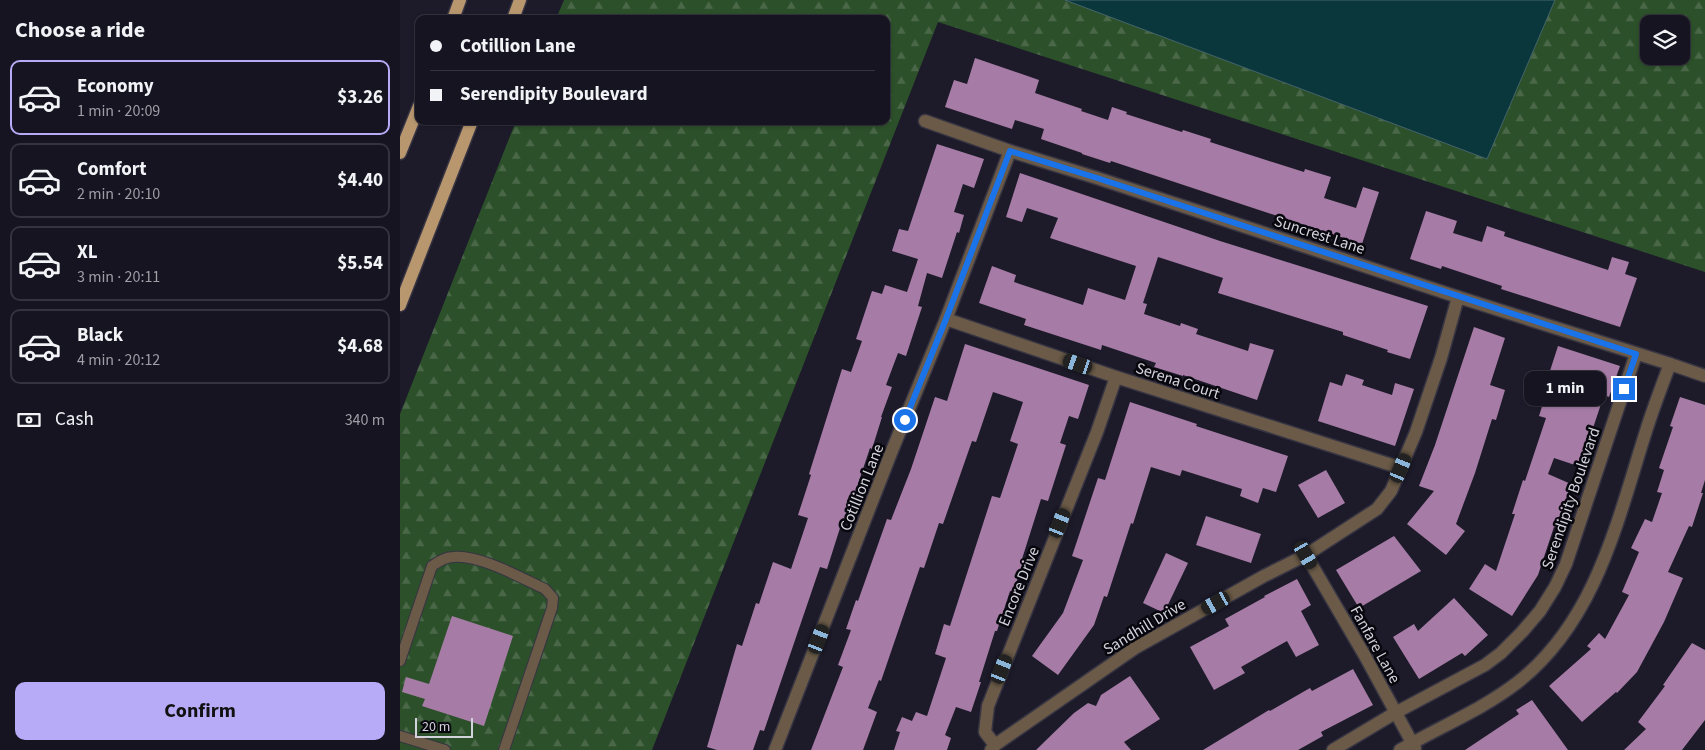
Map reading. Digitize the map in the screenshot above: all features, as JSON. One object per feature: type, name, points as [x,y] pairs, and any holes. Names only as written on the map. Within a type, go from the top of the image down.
[{"type":"main road","points":[[454,15],[460,0]]},
{"type":"main road","points":[[514,15],[520,0]]},
{"type":"main road","points":[[400,153],[415,116]]},
{"type":"main road","points":[[400,305],[470,125]]},
{"type":"street","name":"Suncrest Lane","points":[[925,121],[1010,151],[1705,376]]},
{"type":"street","name":"Cotillion Lane","points":[[775,750],[946,319],[1010,151]]},
{"type":"street","name":"Sandhill Drive","points":[[993,748],[1135,648],[1256,580],[1306,555],[1377,509],[1391,491],[1416,432],[1441,358],[1458,297]]},
{"type":"street","name":"Serena Court","points":[[946,319],[1116,378],[1401,468]]},
{"type":"street","name":"Serendipity Boulevard","points":[[1333,750],[1395,713],[1485,665],[1501,653],[1540,611],[1555,587],[1566,564],[1636,354]]},
{"type":"street","points":[[1400,750],[1414,746],[1490,701],[1519,681],[1544,658],[1578,613],[1592,589],[1603,563],[1647,427],[1670,364]]},
{"type":"street","name":"Encore Drive","points":[[993,748],[985,732],[988,706],[1097,432],[1116,378]]},
{"type":"street","name":"Fanfare Lane","points":[[1306,555],[1365,656],[1414,746]]},
{"type":"lane","points":[[400,661],[432,566],[440,560],[453,557],[476,559],[545,589],[553,598],[552,608],[504,750]]},
{"type":"lane","points":[[400,736],[445,750]]},
{"type":"green space","points":[[564,0],[1065,0],[1487,159],[1555,0],[1705,0],[1705,272],[938,22],[652,750],[400,750],[400,414],[514,125],[890,125],[890,15],[558,15]]},
{"type":"shaded area","points":[[1065,0],[1555,0],[1487,159]]},
{"type":"building","points":[[975,58],[1039,80],[1035,93],[1082,109],[1081,111],[1108,120],[1112,107],[1127,112],[1126,114],[1211,139],[1210,142],[1266,160],[1304,172],[1305,169],[1331,177],[1324,198],[1356,208],[1363,187],[1379,192],[1362,244],[1111,161],[1110,163],[1082,154],[1041,139],[1044,129],[1015,120],[1012,129],[945,107],[954,80],[967,84]]},
{"type":"building","points":[[937,144],[984,159],[974,188],[963,184],[954,212],[964,215],[942,278],[927,273],[918,306],[922,307],[906,356],[898,353],[886,385],[892,387],[872,449],[870,448],[843,529],[840,528],[827,569],[820,567],[764,731],[760,730],[753,750],[717,750],[707,747],[737,644],[742,646],[756,603],[759,604],[773,562],[791,569],[808,518],[798,515],[811,475],[809,474],[842,369],[851,372],[862,341],[856,339],[872,291],[882,294],[885,285],[907,292],[918,259],[892,251],[899,229],[908,231]]},
{"type":"building","points":[[1020,173],[1220,241],[1428,306],[1410,359],[1343,335],[1343,332],[1218,293],[1223,278],[1158,257],[1143,303],[1147,304],[1144,314],[1180,326],[1181,323],[1198,329],[1196,334],[1248,351],[1250,343],[1274,350],[1257,400],[1154,367],[1156,363],[1102,345],[1101,350],[1024,325],[1026,319],[979,303],[992,266],[1016,275],[1014,282],[1083,305],[1088,288],[1125,300],[1136,266],[1050,238],[1058,218],[1027,208],[1022,222],[1006,217]]},
{"type":"building","points":[[1426,211],[1457,221],[1453,233],[1482,242],[1487,226],[1505,232],[1504,236],[1608,270],[1612,257],[1629,262],[1625,274],[1637,278],[1620,327],[1501,289],[1502,286],[1442,266],[1441,269],[1410,259]]},
{"type":"building","points":[[1474,327],[1505,338],[1490,385],[1505,390],[1496,420],[1492,419],[1456,524],[1465,531],[1446,555],[1407,524],[1434,491],[1419,486],[1435,445]]},
{"type":"building","points":[[965,344],[1089,385],[1078,419],[1069,416],[1060,443],[1066,445],[1048,501],[1041,499],[1022,559],[1024,560],[1013,592],[1010,591],[997,631],[995,631],[971,712],[956,707],[945,735],[951,738],[947,750],[894,750],[900,732],[896,731],[902,717],[912,721],[916,712],[927,716],[946,658],[935,654],[944,624],[950,626],[992,496],[1000,498],[1018,444],[1010,441],[1023,402],[993,392],[976,442],[972,441],[943,524],[939,523],[924,568],[920,567],[881,681],[879,680],[868,708],[877,712],[863,750],[811,750],[843,667],[838,665],[851,630],[846,629],[856,600],[858,601],[887,519],[891,520],[911,469],[935,397],[947,401]]},
{"type":"building","points":[[1558,346],[1620,366],[1609,397],[1604,395],[1587,446],[1585,445],[1578,466],[1554,458],[1548,474],[1571,484],[1557,528],[1554,527],[1538,575],[1512,616],[1469,589],[1485,564],[1496,571],[1515,514],[1512,514],[1523,480],[1525,481],[1546,418],[1539,416],[1551,378],[1548,377]]},
{"type":"building","points":[[1346,374],[1364,380],[1362,385],[1392,395],[1395,383],[1414,389],[1395,446],[1318,421],[1330,382],[1342,386]]},
{"type":"building","points":[[1680,397],[1705,405],[1705,480],[1701,493],[1703,493],[1692,527],[1689,526],[1668,572],[1683,578],[1664,622],[1637,672],[1617,693],[1582,722],[1549,686],[1591,649],[1587,646],[1599,633],[1605,639],[1629,595],[1622,592],[1639,552],[1631,548],[1645,519],[1652,522],[1662,493],[1657,492],[1664,470],[1659,468],[1673,427],[1670,426]]},
{"type":"building","points":[[1130,402],[1288,456],[1276,492],[1263,488],[1258,503],[1240,496],[1242,489],[1182,470],[1180,476],[1151,467],[1107,597],[1104,596],[1094,625],[1058,675],[1032,656],[1063,613],[1083,560],[1072,556],[1098,478],[1105,480]]},
{"type":"building","points":[[1326,470],[1345,503],[1318,518],[1298,485]]},
{"type":"building","points":[[1206,516],[1261,534],[1251,563],[1196,545]]},
{"type":"building","points":[[1394,536],[1421,571],[1359,608],[1336,570]]},
{"type":"building","points":[[1166,553],[1188,563],[1164,613],[1143,603]]},
{"type":"building","points":[[1297,579],[1311,605],[1301,611],[1319,645],[1296,657],[1287,641],[1241,667],[1245,673],[1214,690],[1190,647],[1229,626],[1225,619]]},
{"type":"building","points":[[1454,598],[1488,635],[1465,656],[1462,653],[1419,679],[1393,637],[1414,624],[1418,631]]},
{"type":"building","points":[[452,616],[513,636],[484,726],[422,706],[425,699],[402,692],[406,677],[429,684]]},
{"type":"building","points":[[1692,643],[1705,650],[1705,720],[1682,750],[1624,750],[1646,729],[1638,722],[1665,686],[1663,685]]},
{"type":"building","points":[[1353,669],[1373,705],[1321,732],[1323,736],[1298,750],[1203,750],[1269,710],[1310,688],[1312,691]]},
{"type":"building","points":[[1130,676],[1160,719],[1124,742],[1131,750],[1036,750],[1074,713],[1088,703],[1096,706],[1101,695]]},
{"type":"building","points":[[1532,700],[1568,750],[1465,750],[1519,714],[1516,710]]},
{"type":"route","points":[[905,420],[1010,151],[1636,354],[1624,389]]}]
